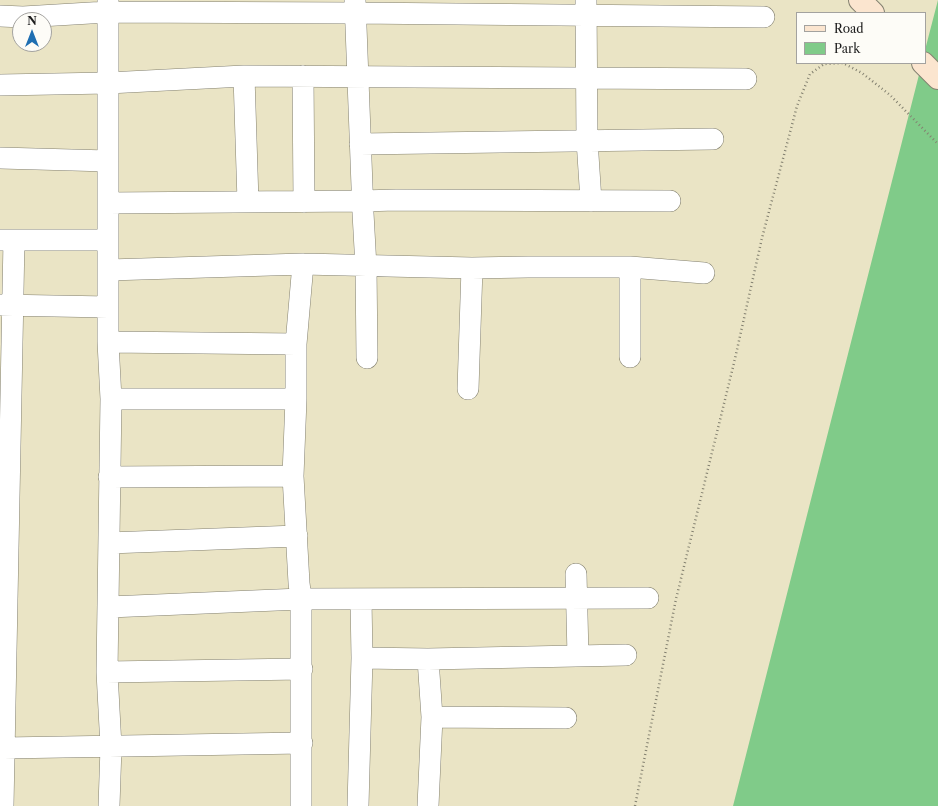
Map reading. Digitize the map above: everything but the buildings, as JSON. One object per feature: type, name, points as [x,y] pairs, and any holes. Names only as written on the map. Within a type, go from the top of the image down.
[{"type":"street","points":[[860,0],[872,12]]},
{"type":"street","points":[[108,6],[108,342],[111,399],[107,672],[111,747],[109,806]]},
{"type":"street","points":[[0,16],[23,17],[108,6],[355,6],[586,8],[764,17]]},
{"type":"street","points":[[355,6],[362,201],[366,267],[367,358]]},
{"type":"street","points":[[586,8],[588,77],[587,140],[591,201]]},
{"type":"street","points":[[924,64],[938,78]]},
{"type":"street","points":[[244,76],[248,202]]},
{"type":"street","points":[[0,85],[108,83],[244,76],[746,79]]},
{"type":"street","points":[[303,76],[304,202]]},
{"type":"street","points":[[360,144],[587,140],[713,140]]},
{"type":"street","points":[[0,158],[108,160]]},
{"type":"street","points":[[108,204],[396,200],[670,201]]},
{"type":"street","points":[[3,806],[3,628],[7,240],[108,240]]},
{"type":"street","points":[[301,806],[301,599],[293,476],[296,399],[296,344],[303,264]]},
{"type":"street","points":[[109,270],[303,264],[366,267],[630,268],[704,273]]},
{"type":"street","points":[[468,389],[472,268]]},
{"type":"street","points":[[630,268],[630,357]]},
{"type":"street","points":[[6,305],[108,307]]},
{"type":"street","points":[[108,342],[296,344]]},
{"type":"street","points":[[111,399],[296,399]]},
{"type":"street","points":[[109,477],[293,476]]},
{"type":"street","points":[[109,543],[297,536]]},
{"type":"street","points":[[576,574],[578,656]]},
{"type":"street","points":[[109,607],[301,599],[648,598]]},
{"type":"street","points":[[358,806],[362,658],[361,599]]},
{"type":"street","points":[[362,658],[428,659],[626,655]]},
{"type":"street","points":[[428,659],[432,717],[428,806]]},
{"type":"street","points":[[107,672],[302,669]]},
{"type":"street","points":[[432,717],[566,718]]},
{"type":"street","points":[[3,757],[111,747],[302,743]]},
{"type":"path","points":[[635,806],[678,592],[734,363],[762,238],[797,106],[810,74],[824,64]]},
{"type":"path","points":[[845,64],[862,73],[890,95],[938,144]]},
{"type":"green space","points":[[938,0],[938,806],[733,806],[922,64],[926,64],[926,46]]}]
